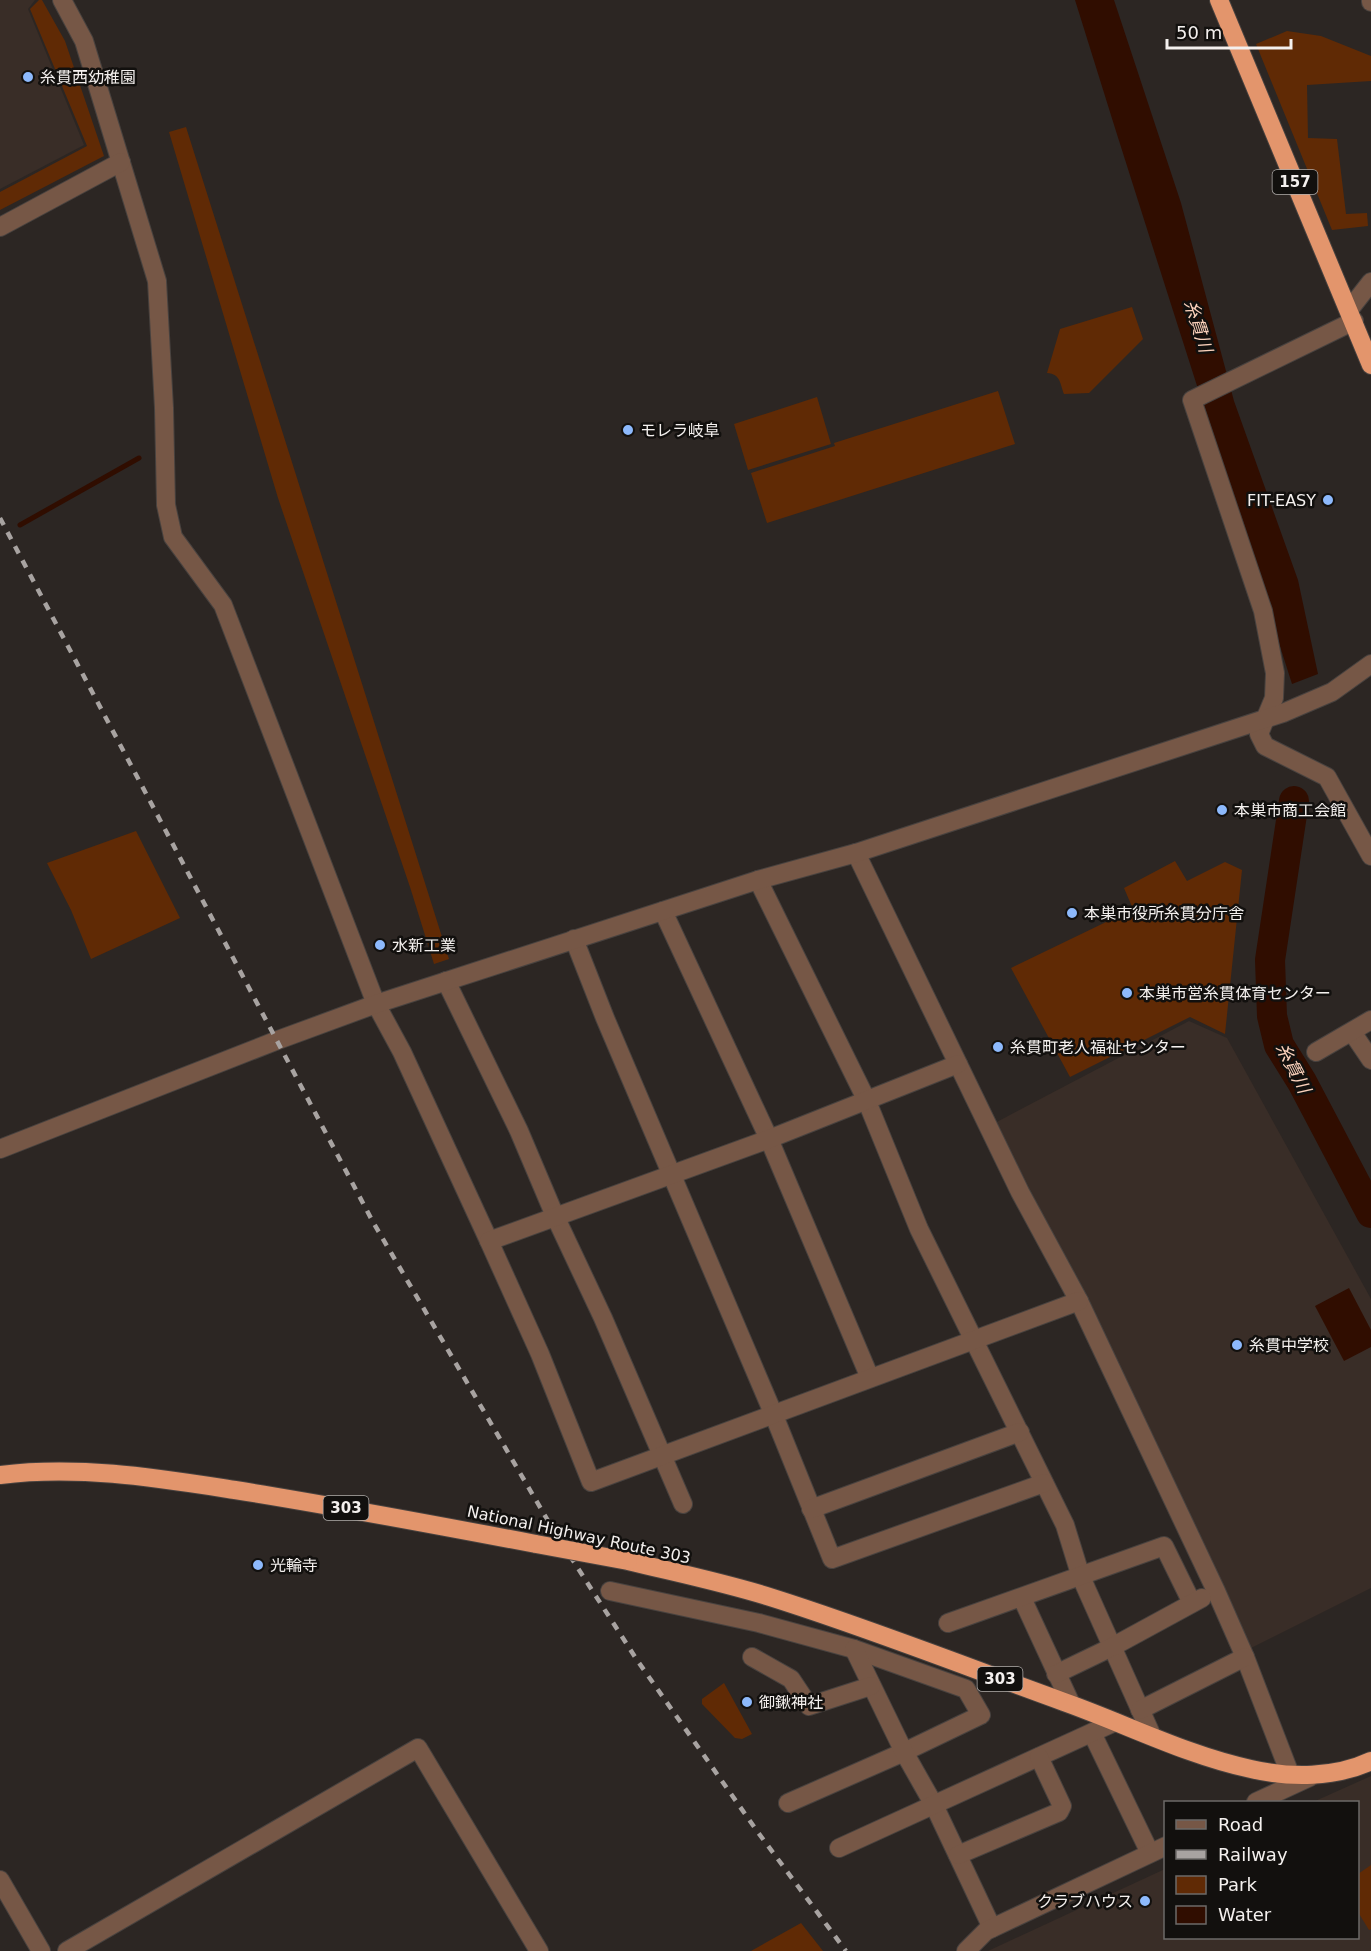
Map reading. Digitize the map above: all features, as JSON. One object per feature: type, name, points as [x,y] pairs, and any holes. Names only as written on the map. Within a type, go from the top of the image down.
[{"type":"highway","name":"157","points":[[1219,0],[1371,364]]},
{"type":"highway","name":"National Highway Route 303","points":[[0,1475],[68,1471],[127,1474],[341,1507],[628,1561],[772,1597],[895,1639],[1071,1704],[1185,1750],[1251,1770],[1311,1776],[1371,1761]]},
{"type":"street","points":[[62,0],[84,41],[157,281],[164,408],[166,505],[173,537],[224,604],[375,1004],[402,1052],[489,1241],[540,1354],[591,1482],[1079,1301]]},
{"type":"street","points":[[0,228],[121,162]]},
{"type":"street","points":[[1371,282],[1351,316],[1247,375],[1192,400],[1263,611],[1275,673],[1274,698],[1259,734],[1261,742],[1327,777],[1371,856]]},
{"type":"street","points":[[0,1149],[375,1004],[758,880],[856,853],[1265,719],[1332,692],[1371,664]]},
{"type":"street","points":[[856,853],[1020,1192],[1079,1301],[1216,1591],[1245,1657],[1290,1774]]},
{"type":"street","points":[[758,880],[866,1100],[919,1229],[1065,1525],[1081,1577],[1152,1736]]},
{"type":"street","points":[[663,911],[769,1139],[870,1378]]},
{"type":"street","points":[[574,939],[832,1559],[1044,1483]]},
{"type":"street","points":[[446,981],[519,1131],[683,1504]]},
{"type":"street","points":[[1316,1052],[1371,1020]]},
{"type":"street","points":[[1352,1032],[1371,1060]]},
{"type":"street","points":[[489,1241],[769,1139],[958,1064]]},
{"type":"street","points":[[812,1509],[1020,1431]]},
{"type":"street","points":[[948,1623],[1164,1546],[1192,1603]]},
{"type":"street","points":[[1056,1674],[1112,1647],[1216,1591]]},
{"type":"street","points":[[610,1592],[759,1623],[854,1649],[966,1689],[981,1715],[788,1803]]},
{"type":"street","points":[[1022,1598],[1071,1704]]},
{"type":"street","points":[[854,1649],[904,1752],[934,1805],[992,1928]]},
{"type":"street","points":[[752,1657],[791,1679],[809,1706],[871,1686]]},
{"type":"street","points":[[1140,1710],[1245,1657]]},
{"type":"street","points":[[838,1848],[1115,1722]]},
{"type":"street","points":[[966,1951],[986,1930],[1158,1850],[1092,1733]]},
{"type":"street","points":[[67,1951],[418,1748],[539,1951]]},
{"type":"street","points":[[958,1856],[1059,1812],[1062,1806],[1039,1757]]},
{"type":"street","points":[[1260,1801],[1311,1776]]},
{"type":"street","points":[[0,1880],[41,1951]]},
{"type":"shaded area","name":"糸貫西幼稚園","points":[[0,0],[35,0],[28,9],[84,145],[0,189]]},
{"type":"shaded area","name":"糸貫中学校","points":[[1189,1021],[1227,1038],[1371,1299],[1371,1588],[1247,1650],[991,1125]]},
{"type":"shaded area","points":[[1371,1776],[1371,1951],[988,1951],[1164,1869],[1164,1939],[1359,1939],[1359,1801],[1315,1801]]},
{"type":"green space","points":[[42,0],[65,41],[104,156],[0,210],[0,192],[87,146],[30,9]]},
{"type":"green space","points":[[1287,31],[1321,36],[1371,56],[1371,81],[1307,85],[1308,138],[1337,139],[1346,214],[1367,213],[1368,226],[1332,230],[1256,44]]},
{"type":"green space","points":[[186,127],[449,959],[434,964],[278,498],[169,132]]},
{"type":"green space","points":[[1132,307],[1143,339],[1089,393],[1064,394],[1057,377],[1047,373],[1060,329]]},
{"type":"green space","points":[[998,391],[1015,444],[767,523],[751,473],[835,446],[834,443]]},
{"type":"green space","points":[[817,397],[831,444],[748,470],[734,424]]},
{"type":"green space","points":[[136,831],[180,918],[91,959],[71,910],[47,863]]},
{"type":"green space","name":"本巣市営糸貫体育センター","points":[[1175,861],[1187,881],[1225,862],[1242,870],[1225,1034],[1190,1017],[1070,1077],[1011,968],[1133,909],[1124,888]]},
{"type":"green space","points":[[724,1683],[752,1734],[742,1739],[735,1738],[702,1704],[702,1699]]},
{"type":"green space","points":[[1371,1865],[1371,1929],[1369,1930],[1359,1914],[1359,1873]]},
{"type":"green space","points":[[801,1923],[823,1951],[751,1951]]},
{"type":"water","points":[[1075,0],[1114,0],[1181,203],[1234,401],[1298,580],[1318,674],[1292,684],[1129,171]]},
{"type":"water","points":[[1349,1288],[1371,1330],[1371,1347],[1344,1361],[1315,1306]]},
{"type":"waterway","points":[[20,525],[139,458]]},
{"type":"waterway","name":"糸貫川","points":[[1294,801],[1270,960],[1272,1016],[1279,1045],[1302,1082],[1371,1213]]},
{"type":"railway","points":[[0,518],[373,1222],[554,1531],[637,1660],[757,1831],[846,1951]]},
{"type":"place","name":"糸貫西幼稚園","points":[[28,77]]},
{"type":"place","name":"モレラ岐阜","points":[[628,430]]},
{"type":"place","name":"FIT-EASY","points":[[1328,500]]},
{"type":"place","name":"本巣市商工会館","points":[[1222,810]]},
{"type":"place","name":"本巣市役所糸貫分庁舎","points":[[1072,913]]},
{"type":"place","name":"水新工業","points":[[380,945]]},
{"type":"place","name":"本巣市営糸貫体育センター","points":[[1127,993]]},
{"type":"place","name":"糸貫町老人福祉センター","points":[[998,1047]]},
{"type":"place","name":"糸貫中学校","points":[[1237,1345]]},
{"type":"place","name":"光輪寺","points":[[258,1565]]},
{"type":"place","name":"御鍬神社","points":[[747,1702]]},
{"type":"place","name":"クラブハウス","points":[[1145,1901]]}]
